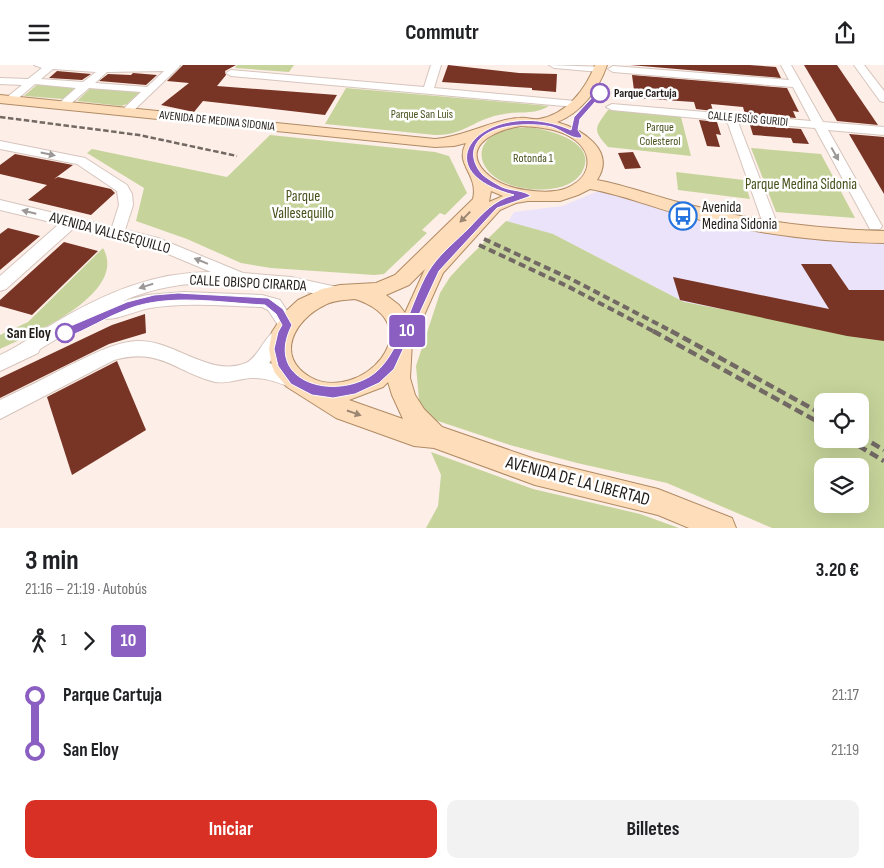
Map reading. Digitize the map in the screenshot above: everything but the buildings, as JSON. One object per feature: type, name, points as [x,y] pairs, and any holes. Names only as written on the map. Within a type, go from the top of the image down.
[{"type":"main road","points":[[539,123],[564,115],[607,67]]},
{"type":"main road","points":[[285,329],[280,349],[283,366],[303,385],[333,393],[355,389],[375,380],[390,365],[399,349],[436,269],[494,206],[513,198],[561,195],[576,190],[591,176],[596,160],[593,151],[574,130],[576,119],[600,93],[607,67]]},
{"type":"main road","name":"AVENIDA DE MEDINA SIDONIA","points":[[5,100],[435,143],[454,142],[489,130]]},
{"type":"main road","points":[[527,196],[500,189],[480,176],[470,159],[470,151],[474,143],[489,130],[504,124],[521,122],[554,125],[578,136]]},
{"type":"main road","name":"AVENIDA DE MEDINA SIDONIA","points":[[435,143],[453,149],[470,159]]},
{"type":"main road","name":"CALLE OBISPO CIRARDA","points":[[285,329],[305,305],[322,297],[378,290],[394,285],[409,274],[481,201],[484,194],[480,176]]},
{"type":"main road","points":[[591,176],[640,186],[718,209],[768,218],[881,230]]},
{"type":"main road","points":[[591,176],[615,188],[686,211],[740,223],[824,235],[881,230]]},
{"type":"main road","name":"CALLE OBISPO CIRARDA","points":[[348,293],[374,297],[388,306],[397,318],[401,333],[399,349]]},
{"type":"main road","name":"AVENIDA DE LA LIBERTAD","points":[[399,349],[399,379],[405,399],[412,414],[434,436]]},
{"type":"main road","name":"AVENIDA DE LA LIBERTAD","points":[[303,385],[344,410],[414,434],[434,436],[534,472],[658,502],[722,528]]},
{"type":"street","points":[[39,65],[174,67]]},
{"type":"street","points":[[5,100],[51,65]]},
{"type":"street","points":[[428,91],[436,65]]},
{"type":"street","points":[[554,65],[607,67],[796,84]]},
{"type":"street","points":[[786,65],[881,230]]},
{"type":"street","points":[[859,65],[884,99]]},
{"type":"street","points":[[63,105],[106,67]]},
{"type":"street","points":[[126,112],[174,67]]},
{"type":"street","points":[[231,73],[575,104]]},
{"type":"street","points":[[0,81],[26,82]]},
{"type":"street","points":[[38,82],[81,85]]},
{"type":"street","points":[[93,86],[144,89]]},
{"type":"street","name":"CALLE JESÚS GURIDI","points":[[612,107],[884,131]]},
{"type":"street","points":[[732,117],[768,218]]},
{"type":"street","points":[[0,145],[82,161],[122,187],[128,203],[117,233]]},
{"type":"street","name":"AVENIDA VALLESEQUILLO","points":[[0,205],[153,242],[246,280]]},
{"type":"street","points":[[0,285],[71,222]]},
{"type":"street","name":"CALLE OBISPO CIRARDA","points":[[23,351],[77,318],[133,290],[174,280],[194,278],[246,280],[309,285],[348,293]]},
{"type":"street","name":"CALLE OBISPO CIRARDA","points":[[0,363],[112,311],[154,299],[178,297],[268,302],[280,311],[285,329]]},
{"type":"street","points":[[252,369],[269,352],[285,329]]},
{"type":"street","points":[[0,410],[110,354],[129,348],[147,347],[215,374],[231,375],[252,369],[275,372],[303,385]]},
{"type":"shaded area","points":[[608,181],[723,215],[799,228],[884,231],[884,340],[684,302],[553,234],[507,223],[514,212],[562,206],[596,192]]},
{"type":"green space","points":[[237,65],[294,65],[289,72],[235,68]]},
{"type":"green space","points":[[39,83],[79,85],[63,99],[24,96]]},
{"type":"green space","points":[[93,86],[142,90],[127,104],[121,106],[77,101]]},
{"type":"green space","name":"Parque San Luis","points":[[346,88],[549,106],[539,111],[494,116],[445,135],[325,124]]},
{"type":"green space","name":"Parque Colesterol","points":[[608,110],[681,117],[691,156],[608,147],[600,137],[597,129]]},
{"type":"green space","name":"Rotonda 1","points":[[527,127],[558,134],[577,145],[583,152],[585,161],[582,172],[575,180],[553,189],[527,189],[504,182],[489,172],[482,160],[483,148],[486,142],[501,131]]},
{"type":"green space","name":"Parque Vallesequillo","points":[[270,135],[435,152],[449,156],[467,193],[445,215],[440,213],[422,230],[427,233],[384,274],[374,275],[271,268],[241,263],[187,239],[136,221],[144,188],[87,153],[92,149],[227,177]]},
{"type":"green space","name":"Parque Medina Sidonia","points":[[751,148],[821,154],[855,218],[776,212]]},
{"type":"green space","points":[[676,172],[744,180],[750,199],[678,190]]},
{"type":"green space","points":[[506,221],[553,234],[684,302],[884,340],[884,528],[772,528],[667,483],[577,463],[510,445],[432,419],[424,413],[419,400],[416,366],[440,293],[450,277]]},
{"type":"green space","points":[[103,248],[107,265],[102,281],[90,296],[72,311],[53,323],[0,349],[0,335],[28,322]]},
{"type":"green space","points":[[431,452],[533,489],[640,514],[679,528],[426,528],[438,506],[441,475]]},
{"type":"railway","points":[[0,117],[139,135],[237,156]]},
{"type":"railway","points":[[484,239],[571,279],[673,332]]},
{"type":"railway","points":[[479,245],[567,286],[655,332]]},
{"type":"railway","points":[[653,331],[814,420]]},
{"type":"railway","points":[[671,331],[814,410]]},
{"type":"railway","points":[[869,441],[884,450]]},
{"type":"railway","points":[[862,448],[884,461]]},
{"type":"bus line","name":"10","points":[[65,333],[127,305],[154,299],[178,297],[268,302],[280,311],[287,325],[283,332],[280,349],[283,366],[295,380],[312,390],[333,393],[355,389],[375,380],[390,365],[436,269],[494,206],[513,198],[527,196],[513,194],[500,189],[480,176],[470,159],[470,151],[480,135],[504,124],[521,122],[554,125],[578,136],[574,130],[576,119],[600,93]]},
{"type":"place","name":"Parque Cartuja","points":[[600,93]]},
{"type":"place","name":"Avenida Medina Sidonia","points":[[683,216]]},
{"type":"place","name":"San Eloy","points":[[65,333]]}]
